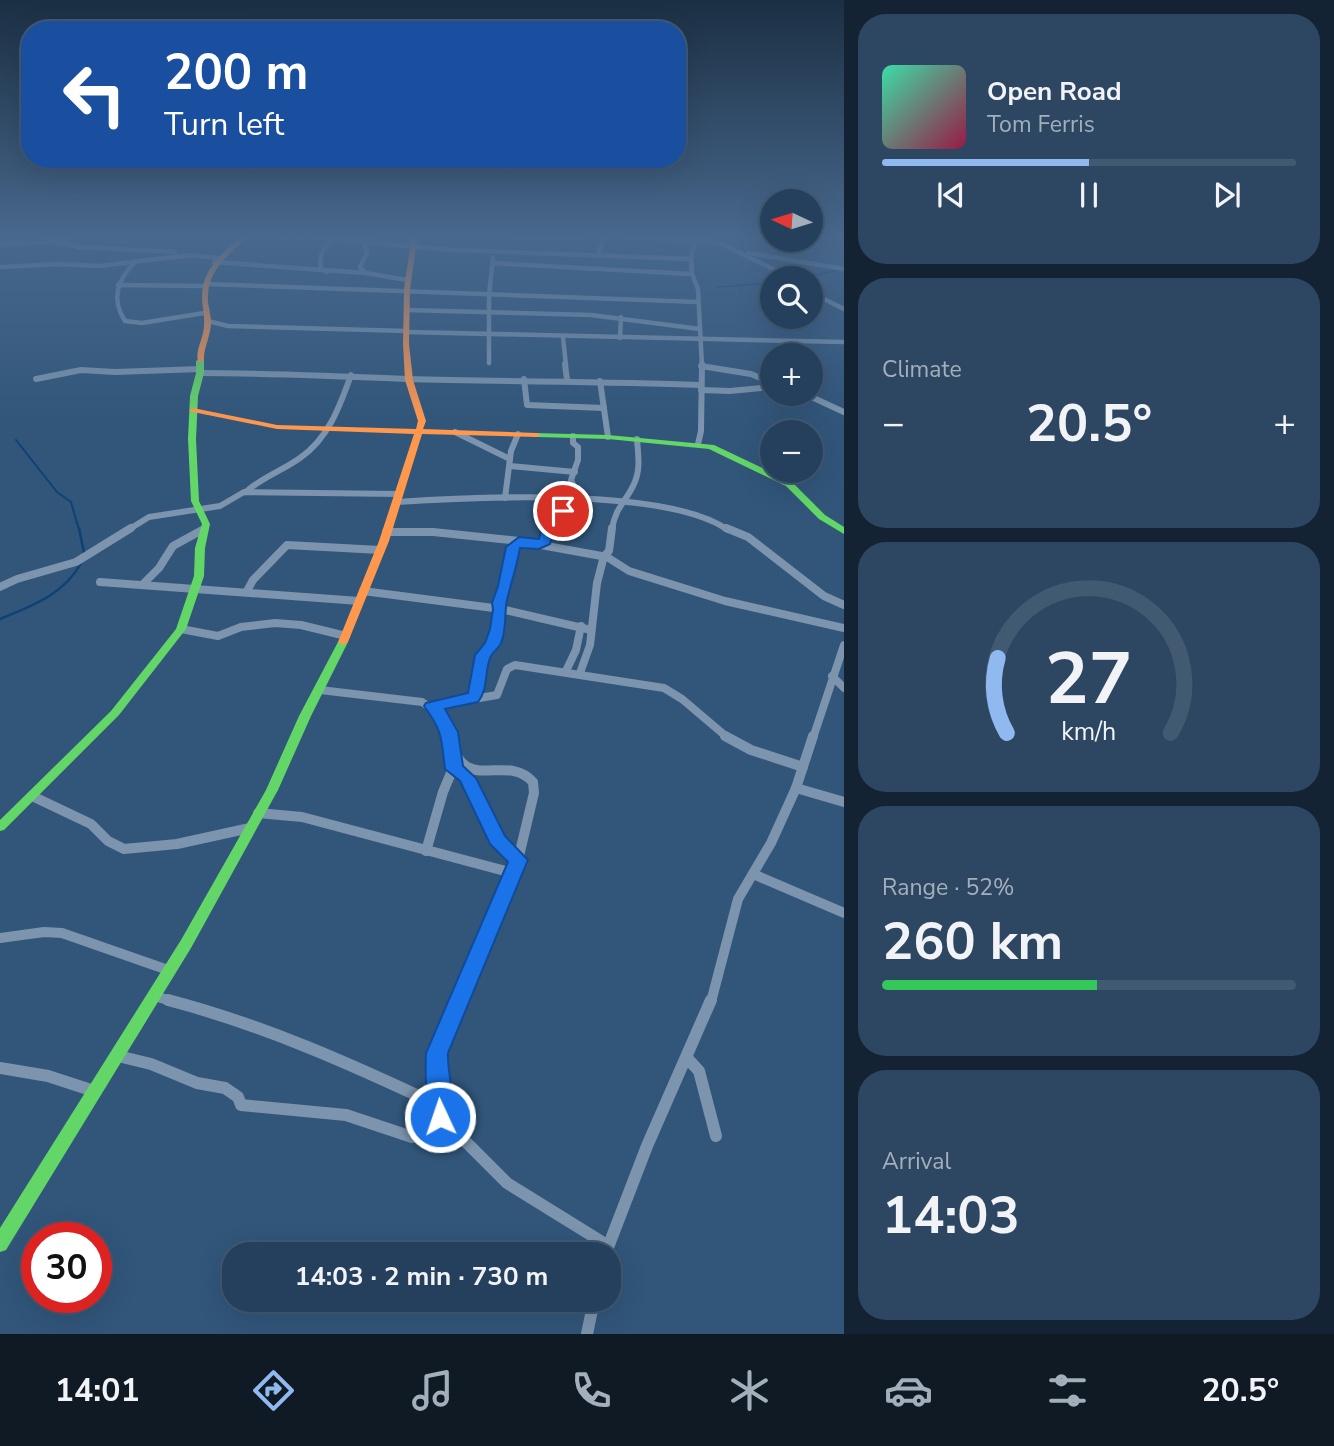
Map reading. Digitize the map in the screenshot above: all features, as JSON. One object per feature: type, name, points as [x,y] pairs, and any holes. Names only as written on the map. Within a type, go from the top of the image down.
[{"type":"street","points":[[118,297],[118,312],[128,323],[206,317],[228,326],[563,337],[844,342]]},
{"type":"street","points":[[0,827],[115,713],[181,629],[195,590],[205,521],[197,509],[192,465],[193,410],[200,371],[200,343],[208,331],[206,297]]},
{"type":"street","points":[[0,1244],[155,996],[272,790],[304,716],[346,636],[380,551],[420,432],[422,413],[409,379],[407,297]]},
{"type":"street","points":[[489,297],[489,363]]},
{"type":"street","points":[[556,297],[698,302]]},
{"type":"street","points":[[698,297],[701,366],[701,431],[698,444]]},
{"type":"street","points":[[823,298],[844,309]]},
{"type":"street","points":[[407,310],[621,317],[700,329]]},
{"type":"street","points":[[620,338],[621,317]]},
{"type":"street","points":[[563,337],[567,380]]},
{"type":"street","points":[[701,366],[754,374],[760,378]]},
{"type":"street","points":[[36,379],[83,370],[200,371],[409,379],[600,381],[730,391],[760,387]]},
{"type":"street","points":[[0,587],[17,579],[76,562],[149,517],[225,504],[247,491],[307,454],[329,428],[342,403],[351,375]]},
{"type":"street","points":[[524,379],[526,405],[604,408]]},
{"type":"street","points":[[600,381],[608,437]]},
{"type":"street","points":[[823,402],[844,412]]},
{"type":"street","points":[[193,410],[270,426],[608,437],[698,444],[711,447],[789,484],[822,517],[842,531]]},
{"type":"street","points":[[455,432],[510,463],[575,472]]},
{"type":"street","points":[[505,498],[513,444],[518,434]]},
{"type":"street","points":[[571,499],[571,480],[578,450],[573,436]]},
{"type":"street","points":[[580,673],[590,645],[594,600],[604,556],[609,551],[611,527],[621,501],[633,487],[639,469],[637,439]]},
{"type":"street","points":[[247,491],[398,498],[621,501],[714,520],[728,530],[748,537],[824,596],[844,606]]},
{"type":"street","points":[[539,545],[547,538],[548,524],[554,514],[586,500]]},
{"type":"street","points":[[142,585],[159,568],[173,546],[204,529]]},
{"type":"street","points":[[386,532],[433,532],[519,541],[604,556],[629,571],[687,586],[724,601],[844,628]]},
{"type":"street","points":[[472,698],[476,694],[483,655],[494,640],[501,609],[499,603],[506,586],[511,553],[519,541]]},
{"type":"street","points":[[247,592],[253,580],[287,545],[380,551]]},
{"type":"street","points":[[100,582],[195,590],[361,596],[501,609],[592,629]]},
{"type":"street","points":[[181,629],[218,636],[241,628],[275,623],[301,625],[346,636]]},
{"type":"street","points":[[566,671],[576,650],[580,626]]},
{"type":"street","points":[[609,1242],[647,1146],[709,1008],[738,899],[771,843],[796,788],[844,645]]},
{"type":"street","points":[[320,690],[402,699],[432,706],[499,693],[507,669],[512,665],[580,673],[669,689],[723,735],[738,744],[757,754],[803,767]]},
{"type":"street","points":[[832,677],[844,688]]},
{"type":"street","points":[[426,851],[443,792],[454,769],[454,756],[445,721],[432,706]]},
{"type":"street","points":[[437,1135],[442,1107],[436,1074],[437,1053],[518,860],[534,793],[531,778],[516,772],[471,770],[454,756]]},
{"type":"street","points":[[454,769],[467,778],[497,840],[518,860]]},
{"type":"street","points":[[796,788],[844,802]]},
{"type":"street","points":[[32,796],[91,824],[108,841],[124,849],[177,844],[250,828]]},
{"type":"street","points":[[258,813],[302,817],[513,873]]},
{"type":"street","points":[[753,874],[844,913]]},
{"type":"street","points":[[0,938],[44,932],[62,933],[168,971]]},
{"type":"street","points":[[155,996],[227,1015],[319,1049],[442,1107]]},
{"type":"street","points":[[118,1056],[151,1064],[190,1081],[225,1088],[238,1097],[241,1105],[329,1112],[412,1137],[460,1136],[507,1183],[594,1242]]},
{"type":"street","points":[[688,1059],[699,1071],[716,1136]]},
{"type":"street","points":[[0,1068],[48,1076],[94,1091]]},
{"type":"street","points":[[586,1333],[591,1312]]},
{"type":"waterway","points":[[16,440],[57,492],[71,502],[79,530]]},
{"type":"waterway","points":[[79,528],[84,553]]},
{"type":"waterway","points":[[0,619],[46,598],[66,583],[81,563]]},
{"type":"traffic: fast","points":[[0,827],[115,713],[181,629],[199,576],[200,548],[206,524],[195,501],[192,439],[194,396],[200,361]]},
{"type":"traffic: fast","points":[[537,435],[608,437],[711,447],[789,484],[822,517],[844,531]]},
{"type":"traffic: fast","points":[[0,1244],[186,944],[272,790],[305,716],[343,642]]},
{"type":"traffic: slow","points":[[200,361],[208,327],[205,297]]},
{"type":"traffic: slow","points":[[343,642],[384,541],[422,421],[409,380],[407,297]]},
{"type":"traffic: slow","points":[[193,410],[277,427],[537,435]]},
{"type":"route","points":[[440,1117],[442,1107],[436,1074],[437,1053],[495,921],[518,860],[497,840],[467,778],[454,769],[449,732],[442,716],[432,706],[472,698],[476,694],[483,655],[493,644],[497,629],[501,609],[499,603],[506,586],[513,547],[519,541],[539,545],[545,541],[548,524],[556,513],[563,511]]}]
